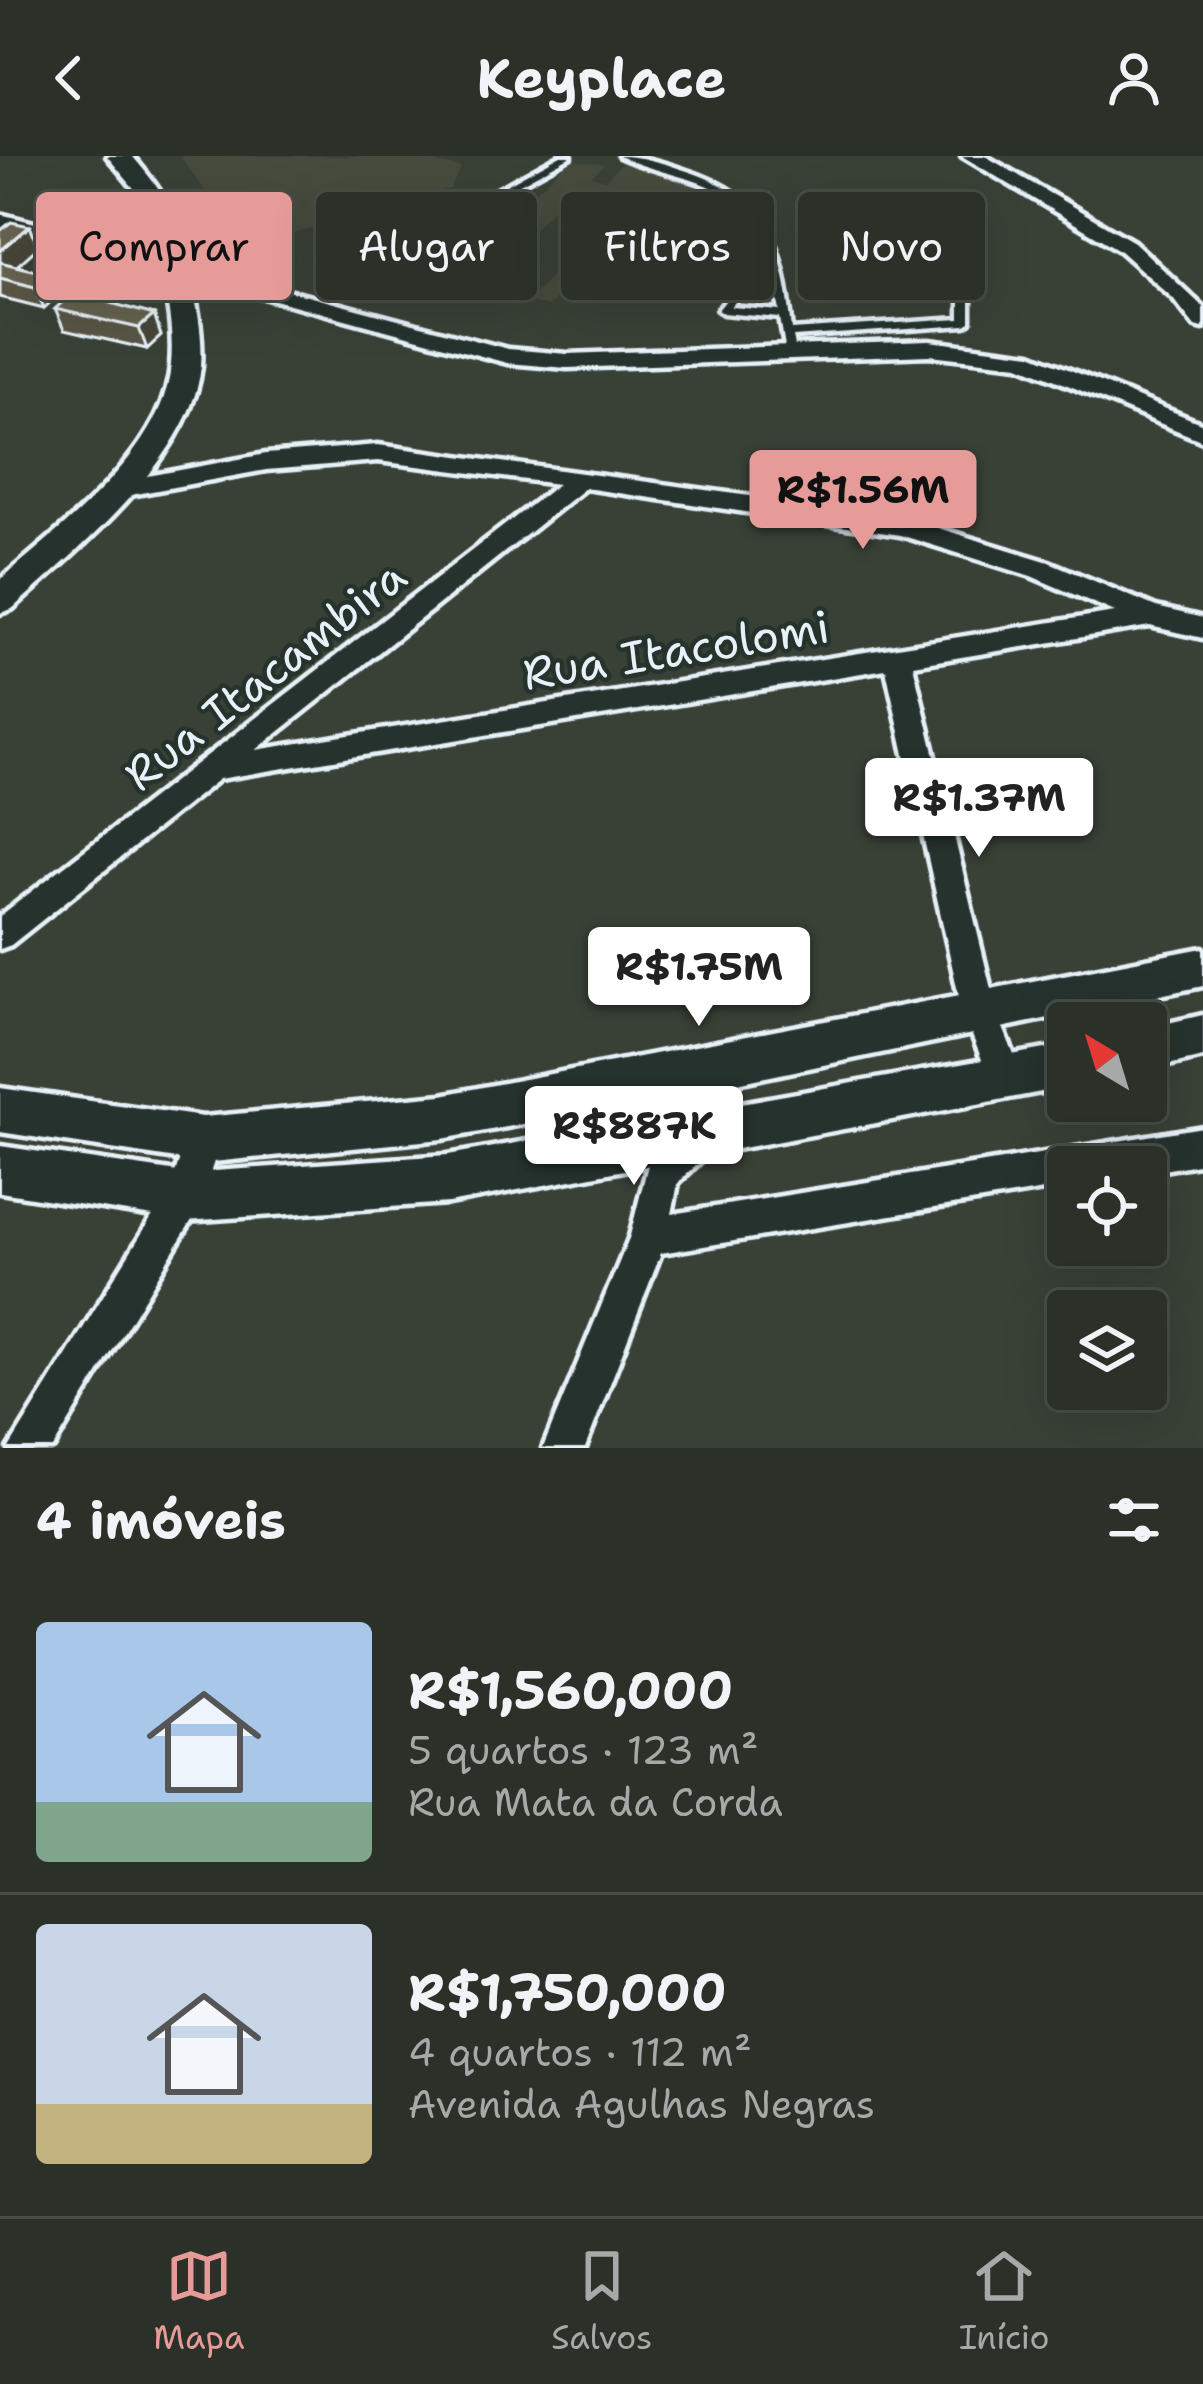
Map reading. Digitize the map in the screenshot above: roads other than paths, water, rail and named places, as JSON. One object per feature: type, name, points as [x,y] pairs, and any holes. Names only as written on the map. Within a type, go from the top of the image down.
[{"type":"street","points":[[119,156],[150,192]]},
{"type":"street","points":[[971,156],[1099,226],[1182,292],[1203,320]]},
{"type":"street","points":[[0,223],[36,232]]},
{"type":"street","points":[[292,298],[507,356],[567,361],[789,343],[930,348],[1023,358],[1203,433]]},
{"type":"street","points":[[0,600],[124,488],[170,414],[186,370],[181,300]]},
{"type":"street","points":[[124,488],[266,463],[378,453],[580,479],[902,526],[1040,569],[1150,616],[1203,628]]},
{"type":"street","name":"Rua Itacambira","points":[[0,935],[580,479]]},
{"type":"street","points":[[0,574],[64,543]]},
{"type":"street","name":"Rua Itacolomi","points":[[216,768],[1150,616]]},
{"type":"street","points":[[897,657],[979,1010],[1007,1080]]},
{"type":"street","points":[[0,1110],[202,1141],[442,1118],[1203,967]]},
{"type":"street","points":[[1167,1044],[1203,1036]]},
{"type":"street","points":[[0,1169],[185,1197],[448,1179],[1047,1071]]},
{"type":"street","points":[[684,1073],[702,1135]]},
{"type":"street","points":[[564,1448],[649,1236],[662,1174],[702,1135]]},
{"type":"street","points":[[29,1448],[185,1197],[202,1141]]},
{"type":"street","points":[[1167,1151],[1203,1145]]},
{"type":"street","points":[[649,1236],[1047,1172]]},
{"type":"lane","points":[[498,192],[566,156]]},
{"type":"lane","points":[[624,156],[728,192]]},
{"type":"lane","points":[[774,261],[789,343],[965,322],[965,300]]},
{"type":"lane","points":[[731,300],[723,310],[784,315]]}]
